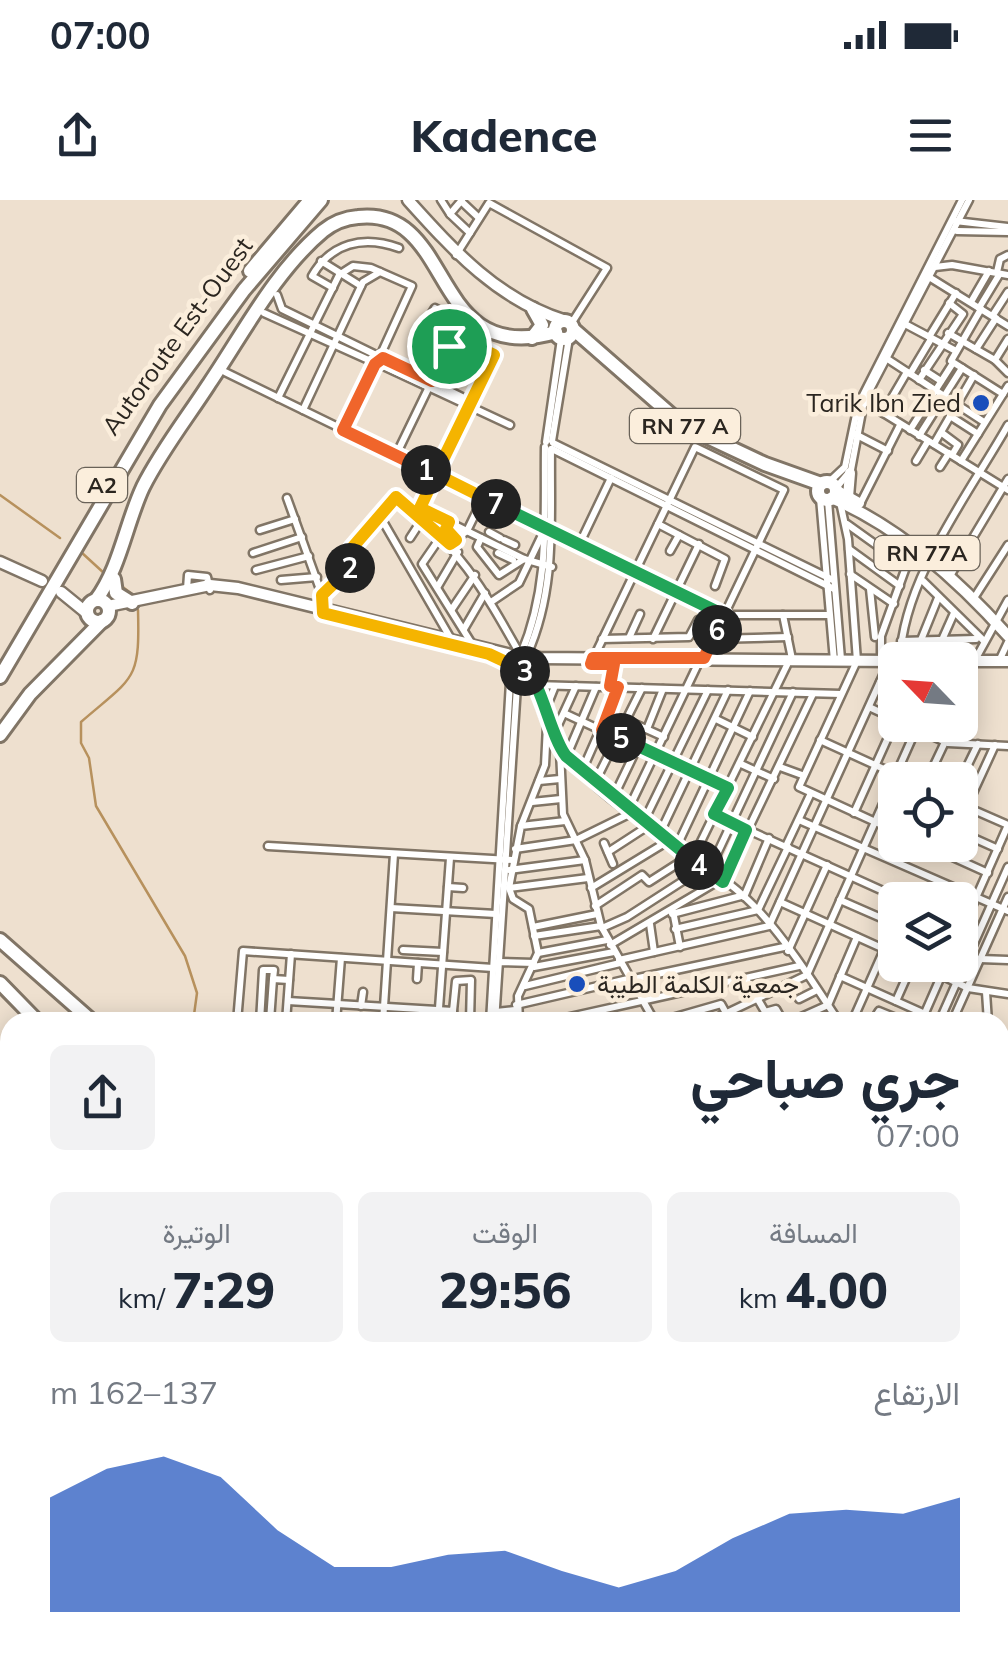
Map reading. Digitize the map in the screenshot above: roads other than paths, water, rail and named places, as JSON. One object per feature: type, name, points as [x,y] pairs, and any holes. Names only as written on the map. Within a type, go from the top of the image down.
[{"type":"highway","name":"Autoroute Est-Ouest","points":[[0,661],[147,410],[214,316],[310,200]]},
{"type":"highway","name":"Autoroute Est-Ouest","points":[[0,677],[160,405],[244,290],[321,200]]},
{"type":"highway","points":[[0,724],[99,610],[158,459],[294,262],[333,224],[363,216],[394,224],[414,238],[476,325],[502,336],[532,338],[564,332]]},
{"type":"highway","points":[[0,735],[99,610],[157,472],[300,261],[326,236],[344,225],[372,222],[396,230],[412,242],[464,319],[484,338],[522,346],[564,332]]},
{"type":"highway","points":[[532,338],[542,324],[538,311]]},
{"type":"highway","name":"RN 77 A","points":[[564,332],[684,426],[836,499]]},
{"type":"highway","points":[[114,579],[116,594],[132,603]]},
{"type":"highway","points":[[0,940],[82,1012]]},
{"type":"highway","points":[[0,948],[73,1012]]},
{"type":"highway","points":[[0,986],[25,1012]]},
{"type":"main road","points":[[408,200],[456,255],[564,332]]},
{"type":"main road","points":[[836,499],[850,474]]},
{"type":"main road","name":"RN 77A","points":[[836,499],[914,546],[951,574],[1008,636]]},
{"type":"main road","points":[[0,562],[42,582]]},
{"type":"main road","points":[[99,610],[188,589],[210,588],[473,645],[523,662],[535,681]]},
{"type":"main road","points":[[60,592],[99,610],[210,588]]},
{"type":"main road","points":[[345,616],[523,662],[878,661]]},
{"type":"main road","points":[[978,661],[1004,660]]},
{"type":"main road","points":[[592,661],[701,662]]},
{"type":"street","points":[[850,474],[864,401],[955,231],[965,200]]},
{"type":"street","points":[[836,662],[828,520],[858,406],[948,225],[965,200]]},
{"type":"street","points":[[439,201],[470,232]]},
{"type":"street","points":[[450,214],[462,201],[479,218]]},
{"type":"street","points":[[456,255],[487,202],[606,266],[604,275],[564,332],[550,445],[546,607],[523,662],[493,1012]]},
{"type":"street","points":[[948,225],[959,222],[1008,229]]},
{"type":"street","points":[[948,225],[955,231],[1008,229]]},
{"type":"street","points":[[333,288],[312,276],[321,261],[347,244],[399,248]]},
{"type":"street","points":[[945,250],[956,265]]},
{"type":"street","points":[[910,430],[915,412],[953,363],[956,351],[1000,275],[998,261],[1008,255]]},
{"type":"street","points":[[321,261],[362,287]]},
{"type":"street","points":[[278,398],[312,328],[315,313],[341,273],[362,265],[412,286],[343,430]]},
{"type":"street","points":[[935,267],[956,265],[1000,275]]},
{"type":"street","points":[[303,410],[362,287],[380,272]]},
{"type":"street","points":[[970,302],[1000,275]]},
{"type":"street","points":[[929,277],[1008,326]]},
{"type":"street","points":[[883,413],[956,293]]},
{"type":"street","points":[[277,295],[282,309],[312,328]]},
{"type":"street","points":[[976,348],[1007,295]]},
{"type":"street","points":[[918,380],[963,314],[949,303]]},
{"type":"street","points":[[1000,306],[1008,311]]},
{"type":"street","points":[[449,346],[420,332],[431,309],[447,313],[463,340],[494,355],[420,508],[501,544],[527,560],[548,566]]},
{"type":"street","points":[[264,313],[312,328],[510,424]]},
{"type":"street","points":[[905,324],[956,351]]},
{"type":"street","points":[[396,455],[458,328]]},
{"type":"street","points":[[948,333],[1006,370]]},
{"type":"street","points":[[995,360],[1008,339]]},
{"type":"street","points":[[886,358],[984,422]]},
{"type":"street","points":[[1006,370],[1008,359]]},
{"type":"street","points":[[953,363],[1005,390],[961,460]]},
{"type":"street","points":[[920,436],[962,368]]},
{"type":"street","points":[[924,370],[941,381]]},
{"type":"street","points":[[225,372],[724,615],[828,615]]},
{"type":"street","points":[[916,462],[942,433],[974,375]]},
{"type":"street","points":[[864,401],[1006,488]]},
{"type":"street","points":[[950,416],[978,434]]},
{"type":"street","points":[[828,520],[836,499],[888,451],[900,425]]},
{"type":"street","points":[[980,640],[900,642],[929,557],[1008,425]]},
{"type":"street","points":[[940,467],[958,445],[942,433]]},
{"type":"street","points":[[855,434],[888,451]]},
{"type":"street","points":[[550,445],[668,503]]},
{"type":"street","points":[[550,445],[831,584]]},
{"type":"street","points":[[515,849],[576,840],[630,812],[784,490],[695,447],[592,661]]},
{"type":"street","points":[[579,545],[611,478]]},
{"type":"street","points":[[951,574],[1008,479]]},
{"type":"street","points":[[322,595],[350,568],[352,548],[396,497],[453,542]]},
{"type":"street","points":[[287,498],[317,577],[323,611]]},
{"type":"street","points":[[453,542],[468,531],[483,498]]},
{"type":"street","points":[[836,499],[849,549],[858,661],[799,787],[878,823]]},
{"type":"street","points":[[836,499],[907,567]]},
{"type":"street","points":[[825,575],[836,499]]},
{"type":"street","points":[[260,530],[295,518]]},
{"type":"street","points":[[380,518],[451,640]]},
{"type":"street","points":[[410,538],[423,518]]},
{"type":"street","points":[[449,522],[446,529],[458,552],[523,662]]},
{"type":"street","points":[[658,524],[725,559],[715,586]]},
{"type":"street","points":[[491,602],[519,583],[527,560],[546,529]]},
{"type":"street","points":[[442,535],[422,564],[473,645]]},
{"type":"street","points":[[670,551],[679,535]]},
{"type":"street","points":[[253,553],[302,537]]},
{"type":"street","points":[[482,538],[477,547],[499,575],[527,560]]},
{"type":"street","points":[[940,542],[962,556]]},
{"type":"street","points":[[501,544],[513,560]]},
{"type":"street","points":[[488,562],[501,544]]},
{"type":"street","points":[[654,639],[699,544]]},
{"type":"street","points":[[757,546],[825,575],[831,584],[828,615],[836,662]]},
{"type":"street","points":[[878,637],[914,546]]},
{"type":"street","points":[[975,597],[1008,546]]},
{"type":"street","points":[[849,549],[900,586]]},
{"type":"street","points":[[438,586],[458,552]]},
{"type":"street","points":[[256,570],[309,556]]},
{"type":"street","points":[[850,574],[894,604]]},
{"type":"street","points":[[452,609],[475,575]]},
{"type":"street","points":[[281,580],[317,577]]},
{"type":"street","points":[[923,581],[980,640]]},
{"type":"street","points":[[870,588],[881,642]]},
{"type":"street","points":[[464,629],[485,593]]},
{"type":"street","points":[[921,640],[938,598]]},
{"type":"street","points":[[978,647],[1008,600]]},
{"type":"street","points":[[629,638],[640,614]]},
{"type":"street","points":[[942,640],[954,614]]},
{"type":"street","points":[[534,931],[596,910],[642,875],[649,882],[690,858],[789,663],[782,615]]},
{"type":"street","points":[[602,639],[689,638],[698,620]]},
{"type":"street","points":[[1004,660],[1008,636]]},
{"type":"street","points":[[856,637],[878,637]]},
{"type":"street","points":[[713,639],[788,638]]},
{"type":"street","points":[[582,771],[602,730],[614,686],[614,664]]},
{"type":"street","points":[[535,681],[555,686],[841,694]]},
{"type":"street","points":[[535,681],[553,738],[566,756],[630,812],[758,910],[833,1012]]},
{"type":"street","points":[[555,686],[546,716],[545,764],[515,849],[505,860],[496,914],[496,1012],[628,980],[786,949]]},
{"type":"street","points":[[553,738],[576,686]]},
{"type":"street","points":[[566,756],[596,687]]},
{"type":"street","points":[[770,926],[878,687]]},
{"type":"street","points":[[595,782],[642,688]]},
{"type":"street","points":[[614,798],[648,730],[663,689]]},
{"type":"street","points":[[608,852],[646,824],[708,690]]},
{"type":"street","points":[[659,835],[728,690]]},
{"type":"street","points":[[676,848],[736,728],[750,691]]},
{"type":"street","points":[[534,931],[601,927],[619,922],[706,870],[758,772],[793,692]]},
{"type":"street","points":[[524,986],[614,952],[627,938],[722,881],[813,694]]},
{"type":"street","points":[[869,707],[878,712]]},
{"type":"street","points":[[566,714],[728,788]]},
{"type":"street","points":[[716,719],[754,736]]},
{"type":"street","points":[[626,720],[664,737]]},
{"type":"street","points":[[820,740],[878,768]]},
{"type":"street","points":[[854,813],[885,742]]},
{"type":"street","points":[[936,762],[945,742],[1008,746]]},
{"type":"street","points":[[969,762],[978,744]]},
{"type":"street","points":[[978,777],[995,745]]},
{"type":"street","points":[[560,748],[560,799],[565,821],[584,860],[601,927],[649,1012]]},
{"type":"street","points":[[740,764],[774,779]]},
{"type":"street","points":[[780,766],[802,775]]},
{"type":"street","points":[[539,781],[560,779]]},
{"type":"street","points":[[758,910],[811,793]]},
{"type":"street","points":[[531,802],[560,799]]},
{"type":"street","points":[[978,812],[1008,825],[978,895]]},
{"type":"street","points":[[714,814],[878,889]]},
{"type":"street","points":[[730,1012],[806,975],[878,815]]},
{"type":"street","points":[[798,820],[938,882]]},
{"type":"street","points":[[521,826],[565,821]]},
{"type":"street","points":[[743,896],[769,838]]},
{"type":"street","points":[[978,840],[998,849]]},
{"type":"street","points":[[591,888],[668,841]]},
{"type":"street","points":[[604,842],[613,864]]},
{"type":"street","points":[[268,846],[505,860]]},
{"type":"street","points":[[384,1012],[394,854]]},
{"type":"street","points":[[439,1011],[450,858]]},
{"type":"street","points":[[505,860],[513,899],[530,909],[538,953],[517,1012]]},
{"type":"street","points":[[510,870],[584,860]]},
{"type":"street","points":[[964,862],[988,873]]},
{"type":"street","points":[[786,949],[826,864]]},
{"type":"street","points":[[978,935],[1008,867]]},
{"type":"street","points":[[509,888],[588,878]]},
{"type":"street","points":[[448,887],[463,888]]},
{"type":"street","points":[[672,912],[743,896]]},
{"type":"street","points":[[957,1012],[1008,897]]},
{"type":"street","points":[[840,900],[878,917]]},
{"type":"street","points":[[978,900],[1005,911]]},
{"type":"street","points":[[780,902],[878,946]]},
{"type":"street","points":[[391,908],[496,914]]},
{"type":"street","points":[[675,929],[758,910]]},
{"type":"street","points":[[672,912],[680,947]]},
{"type":"street","points":[[619,922],[627,938]]},
{"type":"street","points":[[650,924],[654,952]]},
{"type":"street","points":[[538,953],[654,952],[770,926]]},
{"type":"street","points":[[812,1012],[828,1005],[857,936]]},
{"type":"street","points":[[403,950],[443,952]]},
{"type":"street","points":[[238,1012],[243,952],[418,963],[534,965],[614,952]]},
{"type":"street","points":[[287,1012],[291,954]]},
{"type":"street","points":[[337,1012],[342,958]]},
{"type":"street","points":[[980,959],[1008,960]]},
{"type":"street","points":[[416,979],[418,963]]},
{"type":"street","points":[[856,1012],[878,963]]},
{"type":"street","points":[[591,1012],[800,966]]},
{"type":"street","points":[[261,1012],[263,970],[274,970],[271,1012]]},
{"type":"street","points":[[840,976],[921,1012]]},
{"type":"street","points":[[273,979],[289,980]]},
{"type":"street","points":[[746,979],[765,1012],[776,1008],[778,1012]]},
{"type":"street","points":[[288,1001],[453,1012],[456,980],[471,980],[470,1012]]},
{"type":"street","points":[[896,1001],[904,982]]},
{"type":"street","points":[[926,1012],[939,982]]},
{"type":"street","points":[[943,1012],[957,982]]},
{"type":"street","points":[[959,982],[968,988],[1008,994]]},
{"type":"street","points":[[799,998],[817,990]]},
{"type":"street","points":[[361,1006],[363,992]]},
{"type":"street","points":[[986,992],[987,1012]]},
{"type":"street","points":[[690,1012],[721,1004],[725,1012]]},
{"type":"waterway","points":[[0,495],[60,538]]},
{"type":"waterway","points":[[81,552],[105,574]]},
{"type":"waterway","points":[[120,585],[132,594]]},
{"type":"waterway","points":[[138,610],[135,665],[123,685],[81,722],[81,743],[89,758],[96,806],[185,956],[197,993],[194,1012]]},
{"type":"place","name":"Tarik Ibn Zied","points":[[981,403]]},
{"type":"place","name":"جمعية الكلمة الطيبة","points":[[577,984]]}]
